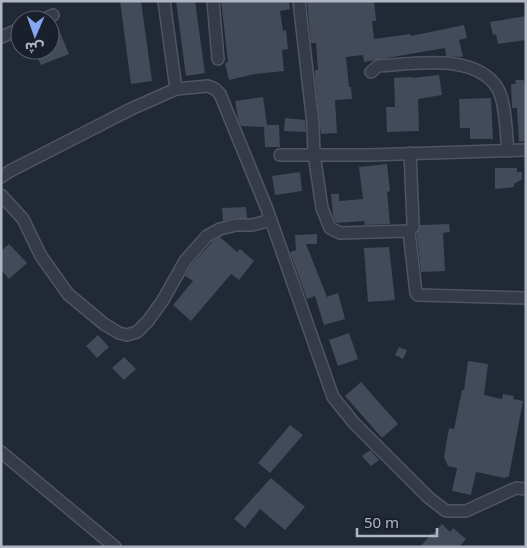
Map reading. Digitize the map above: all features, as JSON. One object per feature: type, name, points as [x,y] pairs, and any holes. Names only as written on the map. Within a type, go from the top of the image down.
[{"type":"street","points":[[164,1],[176,89]]},
{"type":"street","points":[[213,1],[218,59]]},
{"type":"street","points":[[299,1],[313,124],[314,154],[322,208],[332,231],[340,234],[409,231],[413,228],[410,153]]},
{"type":"street","points":[[371,72],[378,66],[443,62],[475,70],[498,90],[503,106],[508,151]]},
{"type":"street","points":[[1,177],[131,109],[176,89],[208,86],[214,89],[220,94],[271,220],[333,397],[354,423],[428,497],[446,511],[466,511],[516,488],[526,490]]},
{"type":"street","points":[[280,155],[368,155],[526,150]]},
{"type":"street","points":[[1,195],[23,219],[40,256],[68,294],[104,324],[119,333],[127,335],[136,332],[148,322],[185,261],[207,236],[220,229],[236,225],[271,220]]},
{"type":"street","points":[[409,231],[416,293],[418,295],[526,298]]},
{"type":"street","points":[[1,452],[115,547]]},
{"type":"building","points":[[120,1],[141,1],[152,81],[131,84]]},
{"type":"building","points":[[176,1],[195,1],[205,73],[186,76]]},
{"type":"building","points":[[221,1],[289,1],[290,9],[280,11],[283,31],[286,30],[288,49],[282,50],[284,71],[255,74],[229,80],[225,63],[228,62]]},
{"type":"building","points":[[307,1],[374,1],[376,21],[372,21],[374,39],[410,34],[411,36],[464,25],[467,38],[459,40],[463,57],[446,56],[445,48],[364,62],[363,55],[346,57],[352,99],[335,100],[337,133],[321,134],[315,78],[315,70],[318,70],[316,43],[311,43]]},
{"type":"building","points":[[526,16],[526,40],[498,44],[496,34],[493,35],[490,22]]},
{"type":"building","points":[[60,32],[69,54],[60,58]]},
{"type":"building","points":[[39,60],[54,60],[41,65]]},
{"type":"building","points":[[439,75],[442,95],[418,99],[419,131],[387,132],[386,107],[395,107],[394,78]]},
{"type":"building","points":[[515,80],[524,80],[524,83],[526,83],[526,141],[519,142],[517,108],[512,108],[511,84],[516,84]]},
{"type":"building","points":[[263,97],[267,125],[279,125],[280,147],[265,147],[264,127],[241,126],[238,118],[235,101]]},
{"type":"building","points":[[491,98],[493,139],[470,139],[470,128],[460,128],[459,99]]},
{"type":"building","points":[[285,118],[305,120],[306,132],[284,131]]},
{"type":"building","points":[[387,164],[390,191],[387,192],[390,224],[365,225],[364,221],[336,223],[333,215],[331,194],[339,194],[339,201],[363,199],[359,167]]},
{"type":"building","points":[[495,168],[517,168],[517,172],[522,172],[522,179],[514,184],[514,187],[495,189]]},
{"type":"building","points":[[300,172],[302,191],[275,195],[272,176]]},
{"type":"building","points":[[246,207],[247,218],[223,221],[222,208]]},
{"type":"building","points":[[449,224],[450,232],[443,233],[445,271],[421,272],[417,234],[420,225]]},
{"type":"building","points":[[317,234],[317,244],[306,244],[327,297],[338,293],[345,319],[324,325],[315,296],[307,299],[290,252],[296,250],[295,235]]},
{"type":"building","points":[[220,237],[237,252],[240,249],[254,261],[239,280],[231,274],[191,321],[173,305],[193,281],[185,276],[191,265],[213,241]]},
{"type":"building","points":[[9,244],[27,263],[9,279],[1,270],[1,251]]},
{"type":"building","points":[[389,247],[395,300],[368,302],[364,248]]},
{"type":"building","points":[[349,333],[358,359],[338,366],[329,340]]},
{"type":"building","points":[[98,335],[109,347],[97,358],[86,346]]},
{"type":"building","points":[[399,347],[407,350],[403,359],[395,355]]},
{"type":"building","points":[[124,357],[136,369],[124,380],[112,368]]},
{"type":"building","points":[[468,361],[488,364],[484,395],[502,399],[503,394],[514,396],[513,399],[523,401],[509,476],[505,478],[476,472],[471,495],[452,491],[457,468],[448,466],[444,457],[449,428],[454,429],[462,390],[464,390]]},
{"type":"building","points":[[361,382],[398,424],[382,438],[345,396]]},
{"type":"building","points":[[290,425],[303,435],[270,473],[258,463]]},
{"type":"building","points":[[370,450],[379,460],[371,466],[362,456]]},
{"type":"building","points":[[271,478],[305,507],[285,530],[260,509],[245,528],[234,519]]},
{"type":"building","points":[[442,524],[450,532],[453,528],[466,539],[459,547],[420,547],[432,533]]}]
